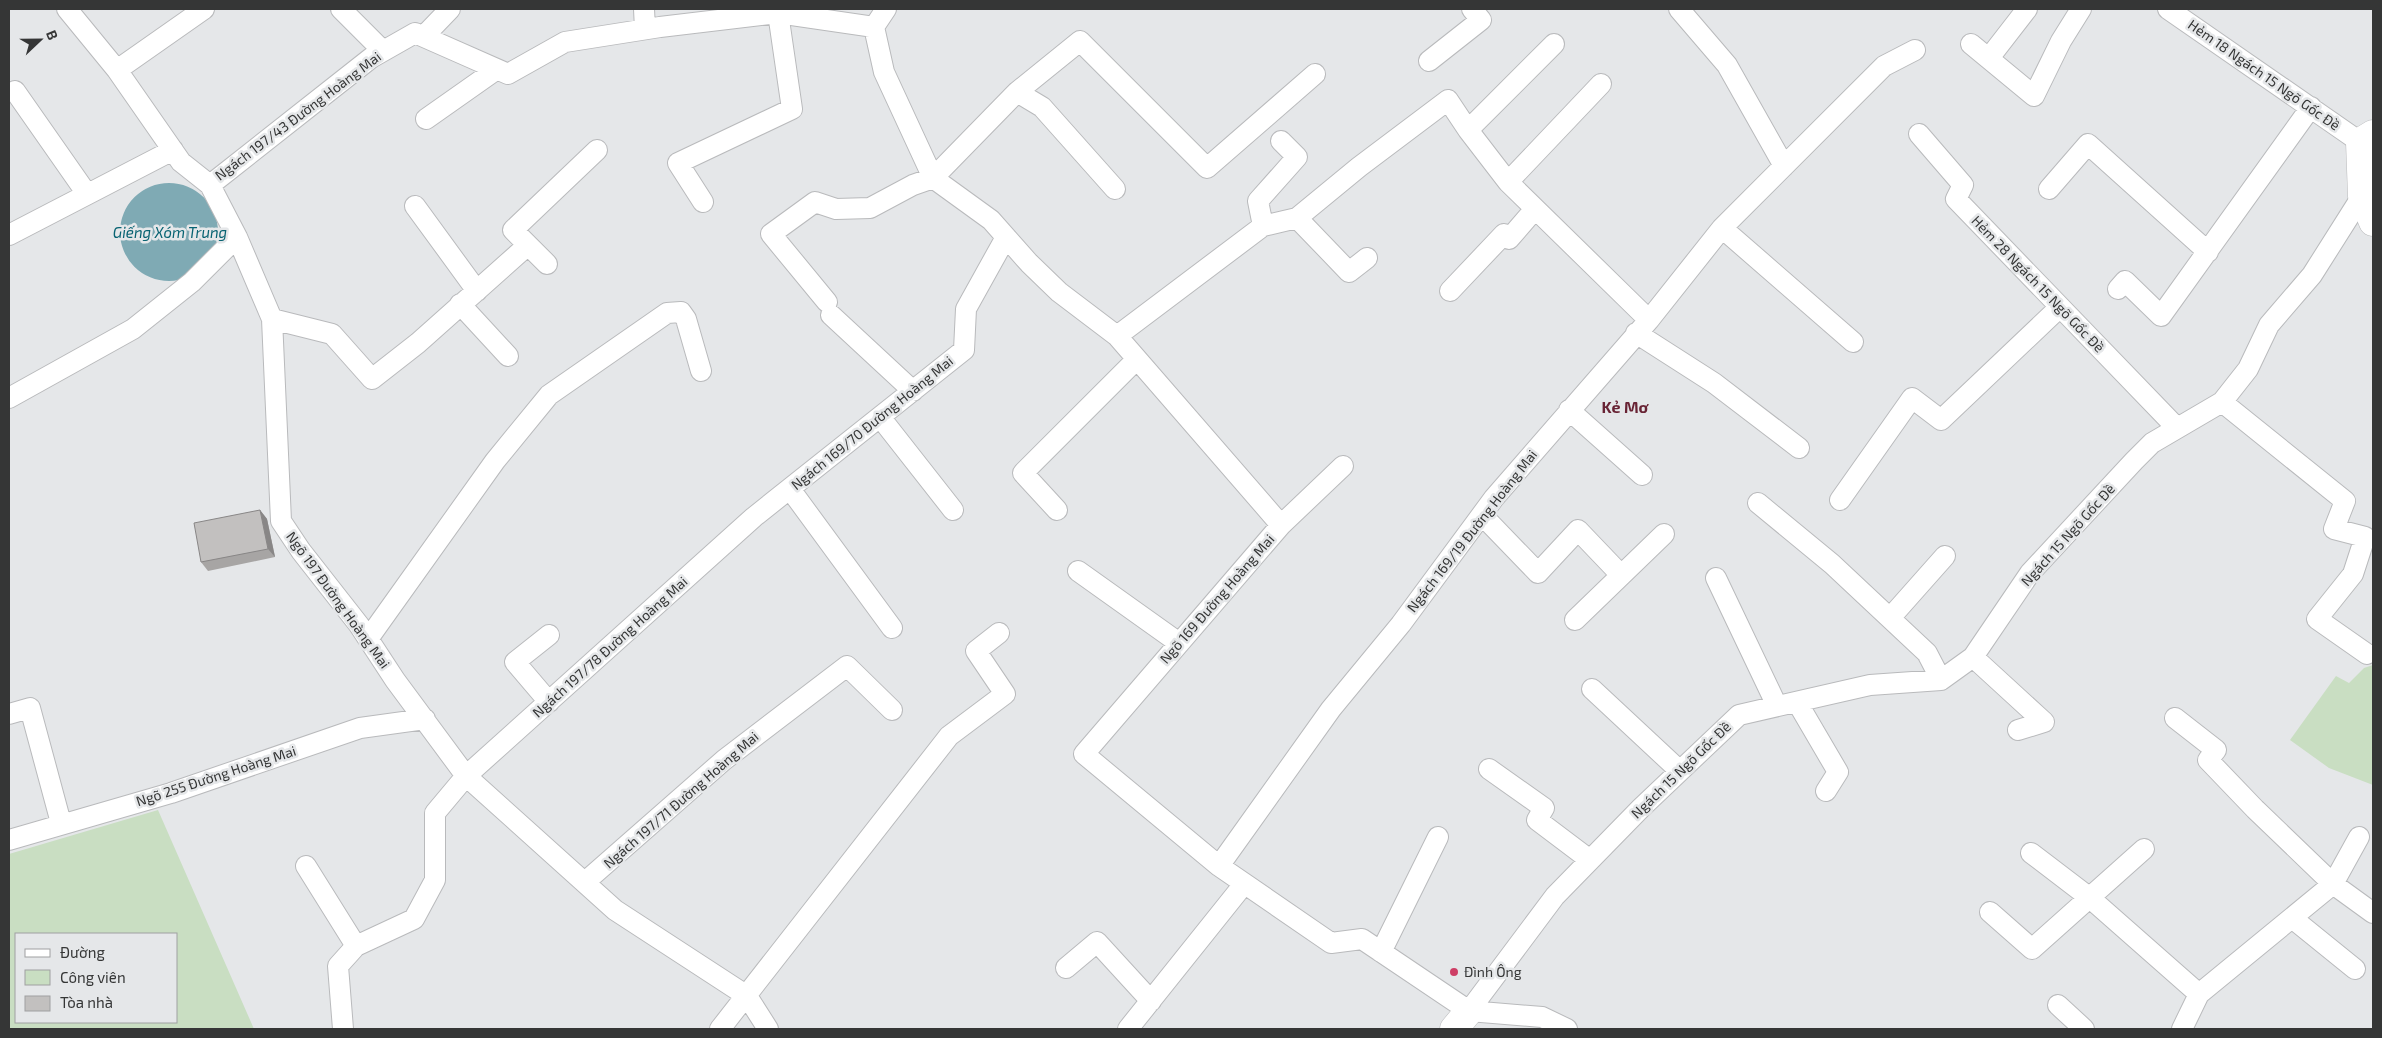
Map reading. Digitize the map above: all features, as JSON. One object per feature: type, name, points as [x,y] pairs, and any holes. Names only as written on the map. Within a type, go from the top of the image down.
[{"type":"street","points":[[2367,138],[2362,196],[2373,222]]},
{"type":"lane","name":"Ngõ 197 Đường Hoàng Mai","points":[[67,9],[117,70],[181,162],[210,184],[237,237],[272,319],[281,521],[466,776],[615,910],[747,996],[768,1029]]},
{"type":"lane","points":[[341,9],[383,51]]},
{"type":"lane","points":[[450,9],[424,36],[508,74],[565,42],[645,29],[778,13],[874,27],[886,9]]},
{"type":"lane","points":[[644,9],[645,29]]},
{"type":"lane","points":[[1430,62],[1481,20],[1472,9]]},
{"type":"lane","points":[[1680,9],[1726,65],[1784,166]]},
{"type":"lane","points":[[1989,58],[2027,9]]},
{"type":"lane","points":[[1971,44],[2034,96],[2060,41],[2081,9]]},
{"type":"lane","name":"Hẻm 18 Ngách 15 Ngõ Gốc Đề","points":[[2168,9],[2311,107],[2367,138]]},
{"type":"lane","points":[[117,70],[198,10]]},
{"type":"lane","points":[[703,202],[678,163],[792,109],[778,13]]},
{"type":"lane","name":"Ngõ 169 Đường Hoàng Mai","points":[[874,27],[884,72],[933,178],[991,220],[1059,292],[1117,336],[1281,525],[1084,754],[1219,866],[1244,884],[1331,944],[1362,939],[1382,952],[1461,1020],[1542,1018],[1567,1029]]},
{"type":"lane","name":"Ngách 197/43 Đường Hoàng Mai","points":[[210,184],[371,58],[415,33],[424,36]]},
{"type":"lane","points":[[913,391],[829,309],[771,234],[816,202],[836,209],[870,208],[912,185],[933,178],[1017,92],[1080,41],[1207,168],[1315,74]]},
{"type":"lane","points":[[1468,130],[1554,44]]},
{"type":"lane","name":"Ngách 169/19 Đường Hoàng Mai","points":[[1219,866],[1331,709],[1401,624],[1482,515],[1569,410],[1642,327],[1722,228],[1884,66],[1915,50]]},
{"type":"lane","points":[[426,119],[497,69]]},
{"type":"lane","points":[[1508,182],[1601,84]]},
{"type":"lane","points":[[15,91],[87,194]]},
{"type":"lane","points":[[1017,92],[1042,107],[1115,189]]},
{"type":"lane","points":[[1117,336],[1263,226],[1297,218],[1358,166],[1448,100],[1468,130],[1508,182],[1535,209],[1642,327],[1798,448]]},
{"type":"lane","points":[[2118,289],[2125,281],[2161,316],[2311,107]]},
{"type":"lane","name":"Hẻm 28 Ngách 15 Ngõ Gốc Đề","points":[[1919,134],[1963,185],[1956,199],[2177,428]]},
{"type":"lane","points":[[1263,226],[1258,201],[1298,157],[1281,141]]},
{"type":"lane","points":[[2049,190],[2088,144],[2208,252]]},
{"type":"lane","points":[[9,235],[172,150]]},
{"type":"lane","points":[[547,264],[513,230],[597,150]]},
{"type":"lane","name":"Ngách 15 Ngõ Gốc Đề","points":[[1461,1020],[1555,896],[1739,715],[1870,685],[1941,680],[1973,657],[2030,573],[2152,443],[2222,402],[2248,369],[2269,325],[2312,275],[2362,196]]},
{"type":"lane","points":[[415,206],[476,291]]},
{"type":"lane","points":[[1450,291],[1504,234],[1510,239],[1535,209]]},
{"type":"lane","points":[[1297,218],[1349,272],[1367,258]]},
{"type":"lane","points":[[1722,228],[1853,342]]},
{"type":"lane","points":[[9,398],[133,329],[192,282],[237,237]]},
{"type":"lane","name":"Ngách 169/70 Đường Hoàng Mai","points":[[754,517],[964,350],[966,309],[1006,237]]},
{"type":"lane","points":[[272,319],[332,334],[372,379],[418,343],[528,246]]},
{"type":"lane","points":[[460,304],[508,356]]},
{"type":"lane","points":[[1840,500],[1912,398],[1941,420],[2060,307]]},
{"type":"lane","points":[[368,639],[495,461],[549,396],[667,313],[681,312],[686,319],[701,371]]},
{"type":"lane","points":[[1057,510],[1023,473],[1137,360]]},
{"type":"lane","points":[[2222,402],[2345,501],[2334,529],[2365,537],[2353,574],[2317,619],[2366,654]]},
{"type":"lane","points":[[1569,410],[1642,475]]},
{"type":"lane","points":[[880,417],[953,510]]},
{"type":"lane","points":[[1281,525],[1343,466]]},
{"type":"lane","points":[[790,489],[892,628]]},
{"type":"lane","points":[[1758,503],[1832,564],[1927,653],[1941,680]]},
{"type":"lane","points":[[1482,515],[1538,573],[1578,530],[1621,575]]},
{"type":"lane","name":"Ngách 197/78 Đường Hoàng Mai","points":[[356,946],[414,918],[435,880],[435,813],[466,776],[754,517]]},
{"type":"lane","points":[[1575,620],[1664,534]]},
{"type":"lane","points":[[1890,618],[1945,556]]},
{"type":"lane","points":[[1078,571],[1179,643]]},
{"type":"lane","points":[[1716,578],[1777,706]]},
{"type":"lane","points":[[720,1029],[949,736],[1005,694],[976,651],[1000,633]]},
{"type":"lane","points":[[549,635],[515,662],[549,702]]},
{"type":"lane","points":[[1973,657],[2044,722],[2018,730]]},
{"type":"lane","name":"Ngách 197/71 Đường Hoàng Mai","points":[[585,882],[724,760],[846,666],[892,710]]},
{"type":"lane","points":[[1592,689],[1680,771]]},
{"type":"lane","points":[[1797,702],[1838,772],[1826,791]]},
{"type":"lane","points":[[9,714],[30,708],[61,823]]},
{"type":"lane","points":[[2175,718],[2216,750],[2208,760],[2254,809],[2333,884],[2373,913]]},
{"type":"lane","name":"Ngõ 255 Đường Hoàng Mai","points":[[9,840],[61,823],[171,793],[360,728],[425,719]]},
{"type":"lane","points":[[1489,769],[1544,808],[1537,820],[1590,860]]},
{"type":"lane","points":[[1382,952],[1438,837]]},
{"type":"lane","points":[[2182,1029],[2199,994],[2333,884],[2359,837]]},
{"type":"lane","points":[[1990,912],[2032,949],[2144,849]]},
{"type":"lane","points":[[2031,853],[2090,898],[2199,994]]},
{"type":"lane","points":[[306,866],[356,946],[338,966],[343,1029]]},
{"type":"lane","points":[[1138,1026],[1151,1001],[1244,884]]},
{"type":"lane","points":[[2292,918],[2355,969]]},
{"type":"lane","points":[[1066,968],[1096,942],[1151,1001]]},
{"type":"lane","points":[[2058,1005],[2084,1029]]},
{"type":"green space","points":[[2373,665],[2373,785],[2329,768],[2290,740],[2336,676],[2349,683],[2364,668]]},
{"type":"green space","points":[[158,810],[254,1029],[9,1029],[9,854]]},
{"type":"water","name":"Giếng Xóm Trung","points":[[169,183],[188,187],[203,198],[214,213],[218,232],[214,251],[203,266],[188,277],[169,281],[150,277],[135,266],[124,251],[120,232],[124,213],[135,198],[150,187]]},
{"type":"building","points":[[260,510],[268,549],[201,562],[194,523]]},
{"type":"place","name":"Đình Ông","points":[[1454,972]]},
{"type":"district","name":"Kẻ Mơ","points":[[1625,407]]}]
